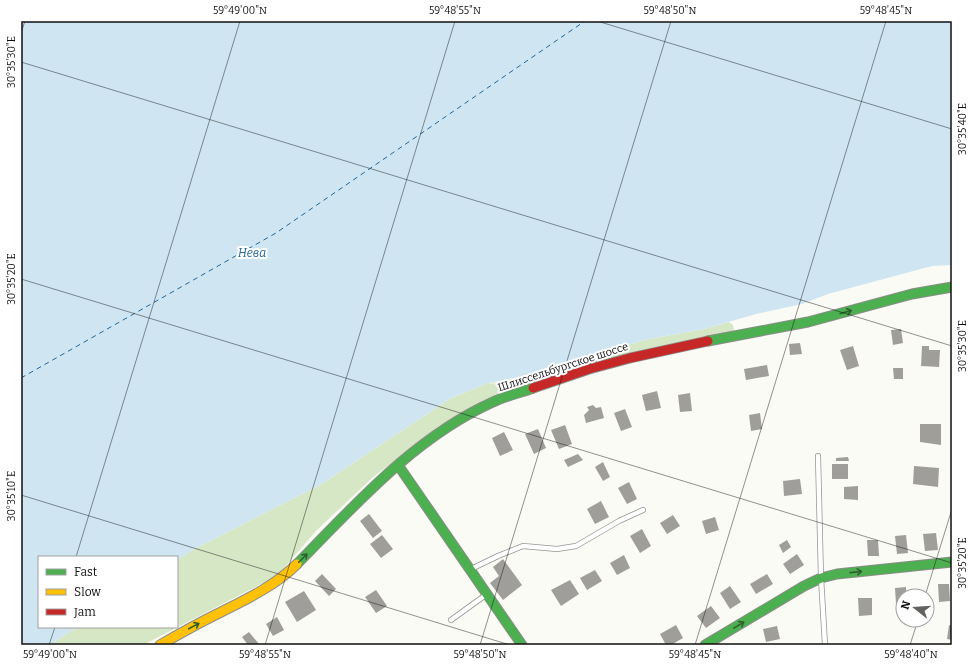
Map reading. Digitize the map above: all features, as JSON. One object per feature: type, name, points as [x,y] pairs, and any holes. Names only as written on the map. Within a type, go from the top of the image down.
[{"type":"street","name":"Шлиссельбургское шоссе","points":[[160,645],[193,626],[252,596],[287,574],[360,499],[398,465],[431,438],[459,420],[493,402],[539,385],[630,358],[692,344],[808,322],[912,294],[952,287]]},
{"type":"street","points":[[398,465],[522,645]]},
{"type":"street","points":[[705,645],[804,586],[821,578],[837,574],[952,562]]},
{"type":"lane","points":[[818,456],[821,578],[825,645]]},
{"type":"lane","points":[[471,569],[523,546],[557,549],[576,546],[619,521],[643,510]]},
{"type":"lane","points":[[451,620],[488,594]]},
{"type":"green space","points":[[729,322],[733,325],[734,331],[547,378],[544,372],[644,340],[704,329]]},
{"type":"green space","points":[[544,372],[547,378],[497,399],[499,385],[488,383]]},
{"type":"green space","points":[[488,383],[499,385],[497,399],[439,426],[372,478],[316,531],[277,576],[178,627],[178,559],[194,549],[320,485],[451,398]]},
{"type":"green space","points":[[76,628],[176,628],[143,645],[50,645]]},
{"type":"water","name":"Нева","points":[[21,21],[952,21],[952,265],[932,266],[828,294],[802,304],[756,314],[704,329],[644,340],[544,372],[488,383],[451,398],[320,485],[194,549],[178,559],[178,556],[38,556],[38,628],[76,628],[50,645],[21,645]]},
{"type":"building","points":[[901,329],[903,343],[893,345],[891,330]]},
{"type":"building","points":[[800,343],[802,354],[790,355],[789,344]]},
{"type":"building","points":[[853,346],[859,366],[847,370],[840,350]]},
{"type":"building","points":[[922,346],[929,346],[929,350],[940,350],[939,367],[921,366]]},
{"type":"building","points":[[767,365],[769,376],[746,380],[744,369]]},
{"type":"building","points":[[893,368],[903,368],[903,379],[894,379]]},
{"type":"building","points":[[657,391],[661,408],[646,411],[642,395]]},
{"type":"building","points":[[690,393],[692,411],[680,412],[678,395]]},
{"type":"building","points":[[593,405],[596,408],[601,407],[604,418],[586,423],[584,415],[589,410],[587,407]]},
{"type":"building","points":[[625,409],[632,427],[621,431],[614,413]]},
{"type":"building","points":[[760,413],[762,429],[751,431],[749,415]]},
{"type":"building","points":[[920,424],[941,424],[941,445],[920,442]]},
{"type":"building","points":[[565,425],[572,444],[559,449],[551,430]]},
{"type":"building","points":[[538,429],[546,448],[534,454],[525,434]]},
{"type":"building","points":[[504,432],[513,450],[500,456],[492,438]]},
{"type":"building","points":[[578,454],[583,460],[568,467],[564,460]]},
{"type":"building","points":[[848,457],[849,461],[836,461],[836,458]]},
{"type":"building","points":[[603,462],[610,477],[603,481],[595,467]]},
{"type":"building","points":[[832,464],[848,464],[848,479],[832,479]]},
{"type":"building","points":[[914,466],[939,468],[938,487],[913,484]]},
{"type":"building","points":[[800,479],[802,494],[784,496],[783,481]]},
{"type":"building","points":[[629,482],[637,499],[627,504],[618,488]]},
{"type":"building","points":[[858,486],[858,500],[844,499],[844,487]]},
{"type":"building","points":[[601,501],[609,517],[595,524],[587,509]]},
{"type":"building","points":[[369,514],[382,531],[373,538],[360,521]]},
{"type":"building","points":[[673,515],[680,526],[667,534],[660,523]]},
{"type":"building","points":[[715,517],[719,530],[706,534],[702,521]]},
{"type":"building","points":[[642,529],[651,546],[640,553],[630,536]]},
{"type":"building","points":[[936,533],[938,550],[925,551],[923,534]]},
{"type":"building","points":[[382,535],[393,549],[381,558],[370,544]]},
{"type":"building","points":[[906,535],[908,553],[897,554],[895,536]]},
{"type":"building","points":[[787,540],[791,547],[783,553],[779,545]]},
{"type":"building","points":[[867,540],[878,540],[879,556],[868,556]]},
{"type":"building","points":[[797,554],[804,565],[790,574],[783,564]]},
{"type":"building","points":[[624,555],[630,568],[617,575],[610,563]]},
{"type":"building","points":[[503,559],[522,585],[503,600],[490,583],[499,576],[493,567]]},
{"type":"building","points":[[595,570],[602,581],[587,590],[580,578]]},
{"type":"building","points":[[322,574],[336,589],[329,596],[315,581]]},
{"type":"building","points":[[767,574],[773,584],[756,594],[750,584]]},
{"type":"building","points":[[570,580],[579,594],[561,606],[551,590]]},
{"type":"building","points":[[938,584],[949,584],[950,601],[939,602]]},
{"type":"building","points":[[730,586],[741,602],[730,609],[720,593]]},
{"type":"building","points":[[376,590],[387,606],[376,613],[365,597]]},
{"type":"building","points":[[304,591],[316,610],[297,622],[285,602]]},
{"type":"building","points":[[858,598],[872,598],[872,615],[859,616]]},
{"type":"building","points":[[711,606],[720,618],[706,628],[697,616]]},
{"type":"building","points":[[277,617],[284,630],[273,636],[266,624]]},
{"type":"building","points":[[676,625],[683,638],[671,645],[666,645],[660,634]]},
{"type":"building","points":[[949,625],[952,626],[952,640],[947,639]]},
{"type":"building","points":[[777,626],[780,639],[766,642],[763,629]]},
{"type":"building","points":[[249,632],[259,644],[258,645],[248,645],[242,637]]},
{"type":"ferry route","points":[[21,378],[276,233],[585,21]]},
{"type":"traffic: fast","points":[[708,341],[808,322],[912,294],[952,287]]},
{"type":"traffic: fast","points":[[297,564],[364,496],[412,453],[465,417],[502,398],[533,388]]},
{"type":"traffic: fast","points":[[398,465],[522,645]]},
{"type":"traffic: fast","points":[[705,645],[804,586],[821,578],[837,574],[952,562]]},
{"type":"traffic: slow","points":[[160,645],[259,592],[279,579],[297,564]]},
{"type":"traffic: jam","points":[[533,388],[589,369],[630,358],[708,341]]}]
